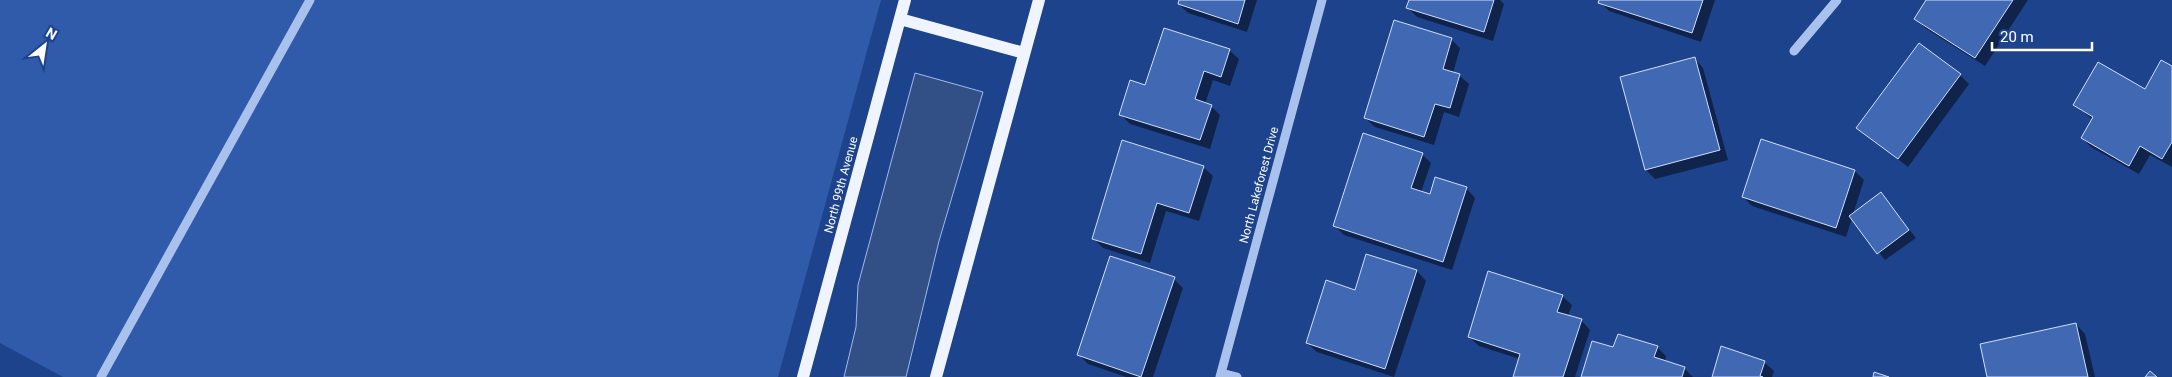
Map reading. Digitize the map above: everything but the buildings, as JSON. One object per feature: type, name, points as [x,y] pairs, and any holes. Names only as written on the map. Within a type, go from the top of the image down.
[{"type":"main road","name":"North 99th Avenue","points":[[803,377],[905,0]]},
{"type":"main road","points":[[936,377],[1038,0]]},
{"type":"main road","points":[[900,19],[1024,53]]},
{"type":"street","points":[[101,377],[310,0]]},
{"type":"street","name":"North Lakeforest Drive","points":[[1221,375],[1322,0]]},
{"type":"street","points":[[1794,51],[1837,0]]},
{"type":"street","points":[[1221,375],[1237,377]]},
{"type":"shaded area","points":[[0,0],[881,0],[778,377],[63,377],[0,343]]},
{"type":"shaded area","points":[[915,73],[983,92],[939,241],[906,377],[844,377],[856,327],[858,285]]}]
